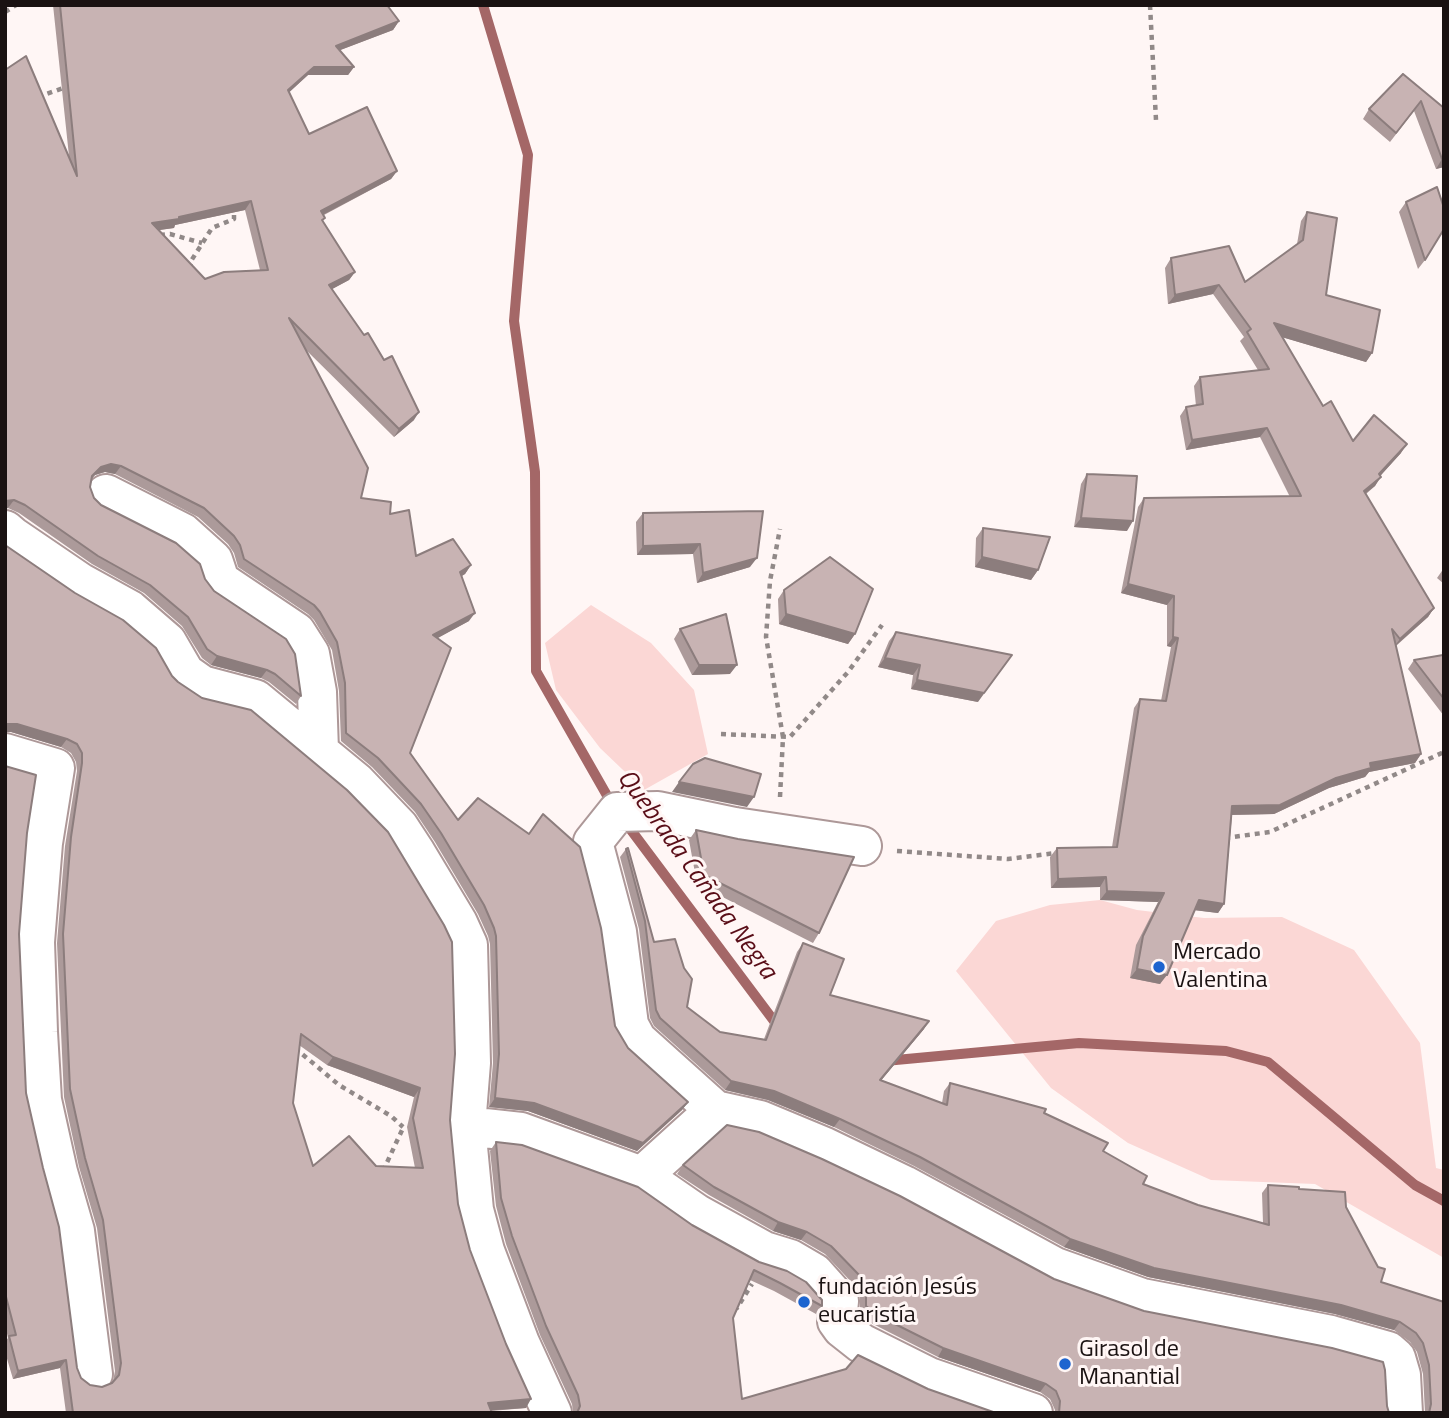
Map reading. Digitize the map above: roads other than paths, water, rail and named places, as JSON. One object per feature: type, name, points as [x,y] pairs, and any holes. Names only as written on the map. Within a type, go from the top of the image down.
[{"type":"street","points":[[106,494],[183,533],[213,560],[220,581],[296,632],[310,654],[317,692],[319,751]]},
{"type":"street","points":[[5,530],[81,583],[130,610],[167,642],[185,673],[202,685],[255,699],[356,782],[399,827],[458,923],[468,945],[471,1063],[466,1126],[474,1210],[485,1251],[520,1343],[552,1413]]},
{"type":"street","points":[[5,753],[55,768],[43,843],[36,942],[42,1100],[75,1231],[93,1374]]},
{"type":"street","points":[[862,846],[735,827],[658,811],[617,812],[593,842],[617,932],[629,1025],[637,1040],[715,1110],[760,1120],[825,1147],[904,1185],[1055,1268],[1142,1298],[1331,1335],[1388,1351],[1396,1358],[1401,1375],[1403,1413]]},
{"type":"street","points":[[642,1176],[715,1110]]},
{"type":"street","points":[[466,1126],[521,1132],[642,1176],[697,1214],[814,1273],[839,1301],[838,1321],[842,1328],[860,1343],[929,1377],[1033,1413]]},
{"type":"waterway","name":"Quebrada Cañada Negra","points":[[483,5],[528,155],[514,321],[535,472],[536,671],[613,806]]},
{"type":"waterway","name":"Quebrada Cañada Negra","points":[[625,822],[780,1026]]},
{"type":"waterway","name":"Quebrada Cañada Negra","points":[[885,1061],[1079,1043],[1226,1051],[1268,1062],[1415,1185],[1444,1201]]},
{"type":"place","name":"Mercado Valentina","points":[[1159,967]]},
{"type":"place","name":"fundación Jesús eucaristía","points":[[804,1302]]},
{"type":"place","name":"Girasol de Manantial","points":[[1065,1364]]}]
